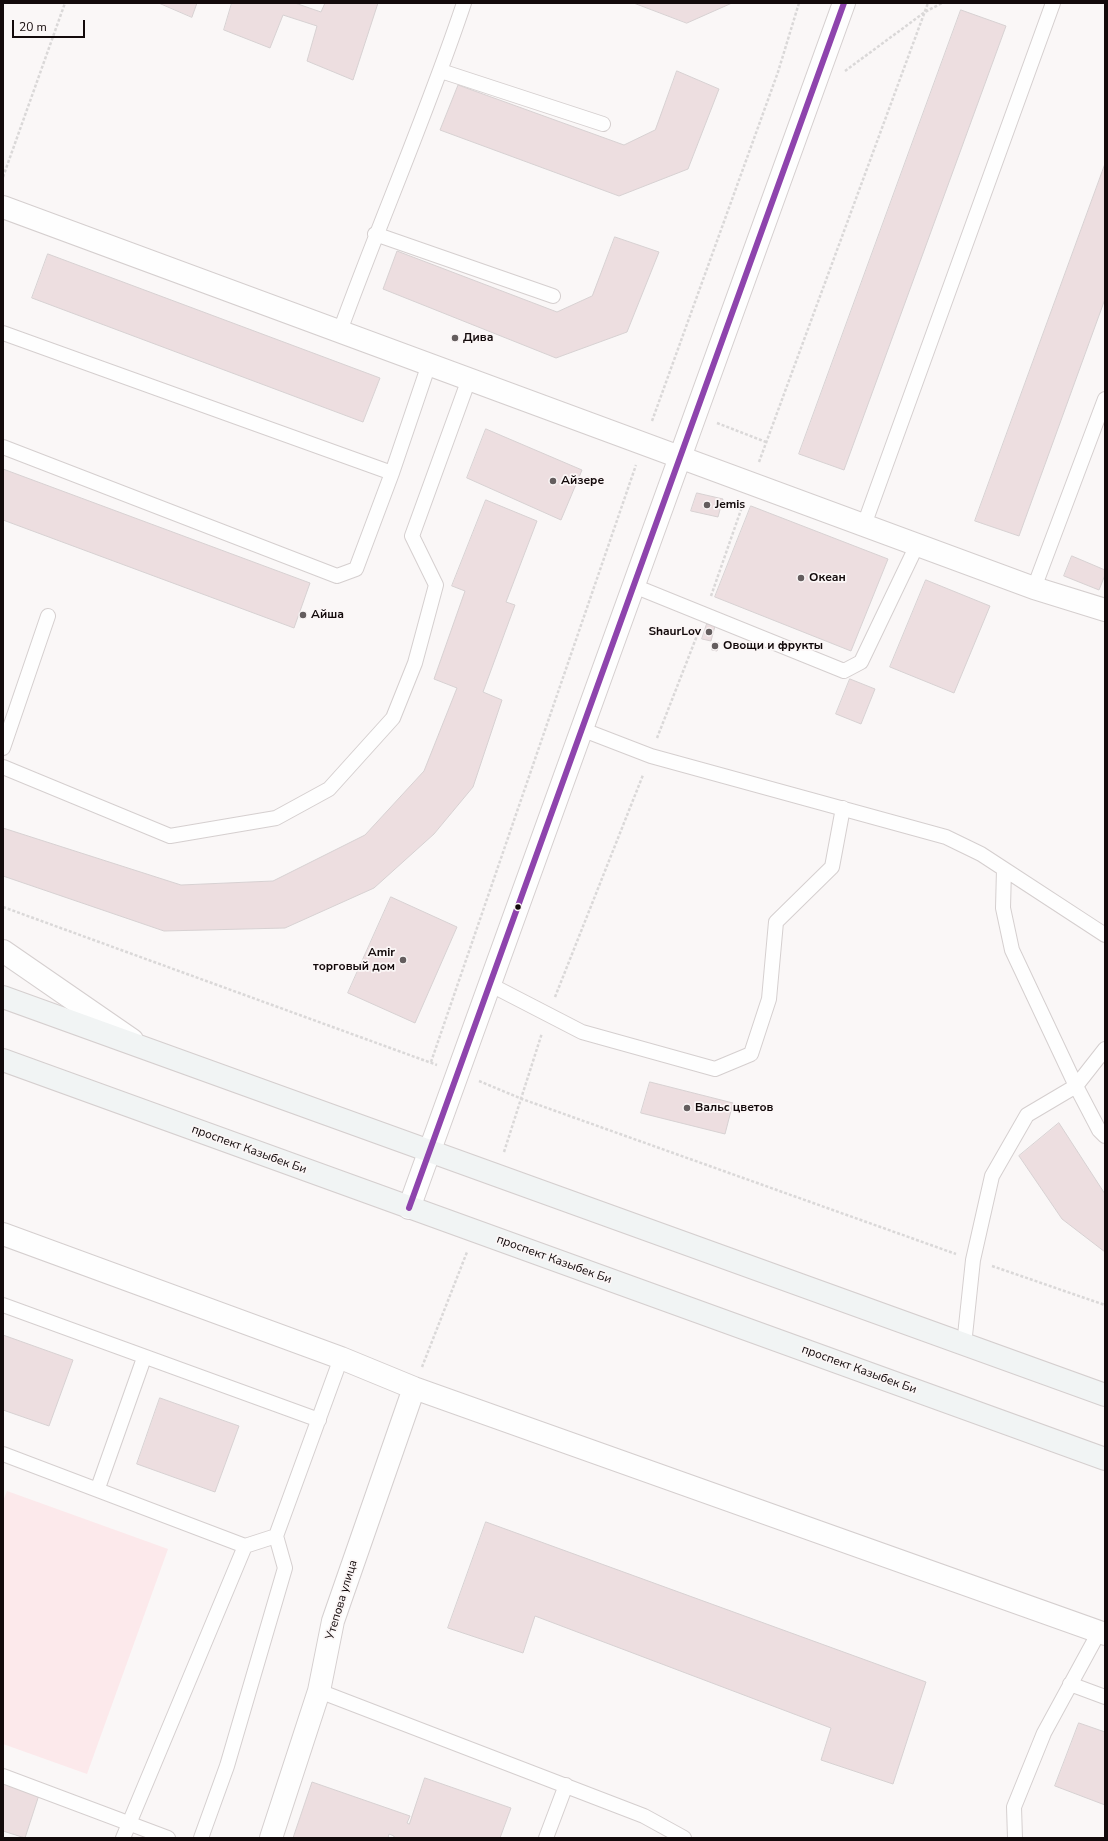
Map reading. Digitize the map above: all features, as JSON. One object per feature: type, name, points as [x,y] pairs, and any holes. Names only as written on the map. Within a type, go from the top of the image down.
[{"type":"street","points":[[409,1208],[844,3]]},
{"type":"street","points":[[3,207],[1034,588],[1105,610]]},
{"type":"street","points":[[3,951],[143,1047]]},
{"type":"street","points":[[3,997],[1105,1395]]},
{"type":"street","name":"проспект Казыбек Би","points":[[3,1060],[1105,1459]]},
{"type":"street","points":[[5,1240],[341,1358],[414,1388],[1102,1633]]},
{"type":"street","name":"Утепова улица","points":[[271,1838],[319,1691],[333,1621],[414,1388]]},
{"type":"lane","points":[[340,331],[376,234],[441,71],[464,3]]},
{"type":"lane","points":[[864,525],[1053,3]]},
{"type":"lane","points":[[441,71],[603,124]]},
{"type":"lane","points":[[376,234],[554,296]]},
{"type":"lane","points":[[3,333],[392,473]]},
{"type":"lane","points":[[3,447],[337,576],[356,569],[392,473],[428,364]]},
{"type":"lane","points":[[3,767],[170,836],[276,818],[329,789],[393,718],[415,663],[436,585],[412,536],[469,379]]},
{"type":"lane","points":[[1034,588],[1105,399]]},
{"type":"lane","points":[[634,586],[844,671],[861,662],[917,545]]},
{"type":"lane","points":[[3,748],[48,616]]},
{"type":"lane","points":[[581,729],[651,756],[946,837],[981,854],[1105,935]]},
{"type":"lane","points":[[489,984],[582,1032],[715,1069],[751,1054],[769,999],[776,922],[832,867],[843,808]]},
{"type":"lane","points":[[1004,869],[1003,908],[1012,950],[1076,1086],[1099,1130],[1105,1136]]},
{"type":"lane","points":[[964,1344],[972,1260],[992,1176],[1027,1115],[1076,1086],[1105,1050]]},
{"type":"lane","points":[[3,1305],[144,1358],[319,1420]]},
{"type":"lane","points":[[98,1488],[144,1358]]},
{"type":"lane","points":[[201,1838],[227,1766],[285,1568],[276,1536],[341,1358]]},
{"type":"lane","points":[[3,1455],[98,1488],[245,1546],[276,1536]]},
{"type":"lane","points":[[123,1838],[245,1546]]},
{"type":"lane","points":[[1015,1838],[1014,1808],[1044,1733],[1070,1684],[1102,1633]]},
{"type":"lane","points":[[1070,1684],[1105,1697]]},
{"type":"lane","points":[[319,1691],[644,1816],[684,1838]]},
{"type":"lane","points":[[3,1776],[168,1838]]},
{"type":"lane","points":[[546,1838],[566,1785]]},
{"type":"path","points":[[3,177],[65,3]]},
{"type":"path","points":[[431,1062],[644,443],[778,72],[799,3]]},
{"type":"path","points":[[496,1175],[522,1099],[548,1015],[651,756],[705,614],[751,483],[928,3]]},
{"type":"path","points":[[844,72],[925,12],[942,3]]},
{"type":"path","points":[[714,422],[766,442]]},
{"type":"path","points":[[3,907],[431,1062],[522,1099],[972,1260],[1105,1305]]},
{"type":"path","points":[[414,1388],[475,1232]]},
{"type":"shaded area","points":[[7,1491],[168,1549],[87,1774],[3,1744],[3,1501]]},
{"type":"building","points":[[159,3],[197,3],[192,17]]},
{"type":"building","points":[[232,3],[295,3],[321,12],[325,3],[378,3],[353,80],[307,61],[317,26],[283,15],[270,48],[224,30]]},
{"type":"building","points":[[634,3],[732,3],[687,23]]},
{"type":"building","points":[[961,10],[1006,26],[844,470],[799,454]]},
{"type":"building","points":[[677,71],[719,89],[688,169],[619,196],[440,130],[458,85],[624,145],[655,130]]},
{"type":"building","points":[[1105,164],[1105,299],[1019,536],[975,521]]},
{"type":"building","points":[[615,237],[659,252],[627,332],[556,358],[383,289],[397,251],[557,312],[592,296]]},
{"type":"building","points":[[48,254],[380,378],[363,422],[32,298]]},
{"type":"building","points":[[486,429],[582,470],[561,520],[467,478]]},
{"type":"building","points":[[3,469],[310,583],[294,628],[3,520]]},
{"type":"building","name":"Jemis","points":[[697,493],[723,499],[718,517],[691,511]]},
{"type":"building","points":[[486,500],[537,521],[506,602],[515,605],[483,692],[502,700],[473,787],[434,834],[374,888],[285,928],[164,931],[3,876],[3,828],[181,885],[273,881],[365,835],[424,771],[457,688],[434,679],[465,591],[452,586]]},
{"type":"building","name":"Океан","points":[[751,506],[888,559],[851,651],[715,597]]},
{"type":"building","points":[[1072,556],[1105,570],[1105,575],[1099,590],[1064,576]]},
{"type":"building","points":[[926,580],[990,606],[954,693],[890,667]]},
{"type":"building","name":"ShaurLov","points":[[707,624],[715,626],[711,641],[702,639]]},
{"type":"building","name":"Овощи и фрукты","points":[[714,642],[719,643],[717,651],[712,650]]},
{"type":"building","points":[[850,679],[875,689],[861,724],[836,714]]},
{"type":"building","name":"Amir торговый дом","points":[[391,897],[457,927],[415,1023],[348,993]]},
{"type":"building","name":"Вальс цветов","points":[[650,1082],[733,1103],[725,1134],[641,1113]]},
{"type":"building","points":[[1059,1123],[1105,1194],[1105,1252],[1062,1219],[1019,1156]]},
{"type":"building","points":[[3,1335],[73,1360],[49,1426],[3,1410]]},
{"type":"building","points":[[160,1398],[239,1426],[215,1492],[137,1464]]},
{"type":"building","points":[[486,1522],[926,1682],[893,1784],[821,1760],[831,1728],[535,1616],[523,1653],[448,1628]]},
{"type":"building","points":[[1079,1723],[1105,1732],[1105,1805],[1055,1786]]},
{"type":"building","points":[[425,1778],[511,1808],[500,1838],[394,1838],[394,1836],[389,1834],[388,1838],[293,1838],[312,1782],[410,1816],[407,1823],[409,1824]]},
{"type":"building","points":[[3,1783],[39,1795],[25,1838],[3,1831]]},
{"type":"transit line","points":[[409,1208],[844,3]]},
{"type":"place","name":"Дива","points":[[455,338]]},
{"type":"place","name":"Айзере","points":[[553,481]]},
{"type":"place","name":"Jemis","points":[[707,505]]},
{"type":"place","name":"Океан","points":[[801,578]]},
{"type":"place","name":"Айша","points":[[303,615]]},
{"type":"place","name":"ShaurLov","points":[[709,632]]},
{"type":"place","name":"Овощи и фрукты","points":[[715,646]]},
{"type":"place","name":"Amir торговый дом","points":[[403,960]]},
{"type":"place","name":"Вальс цветов","points":[[687,1108]]}]
